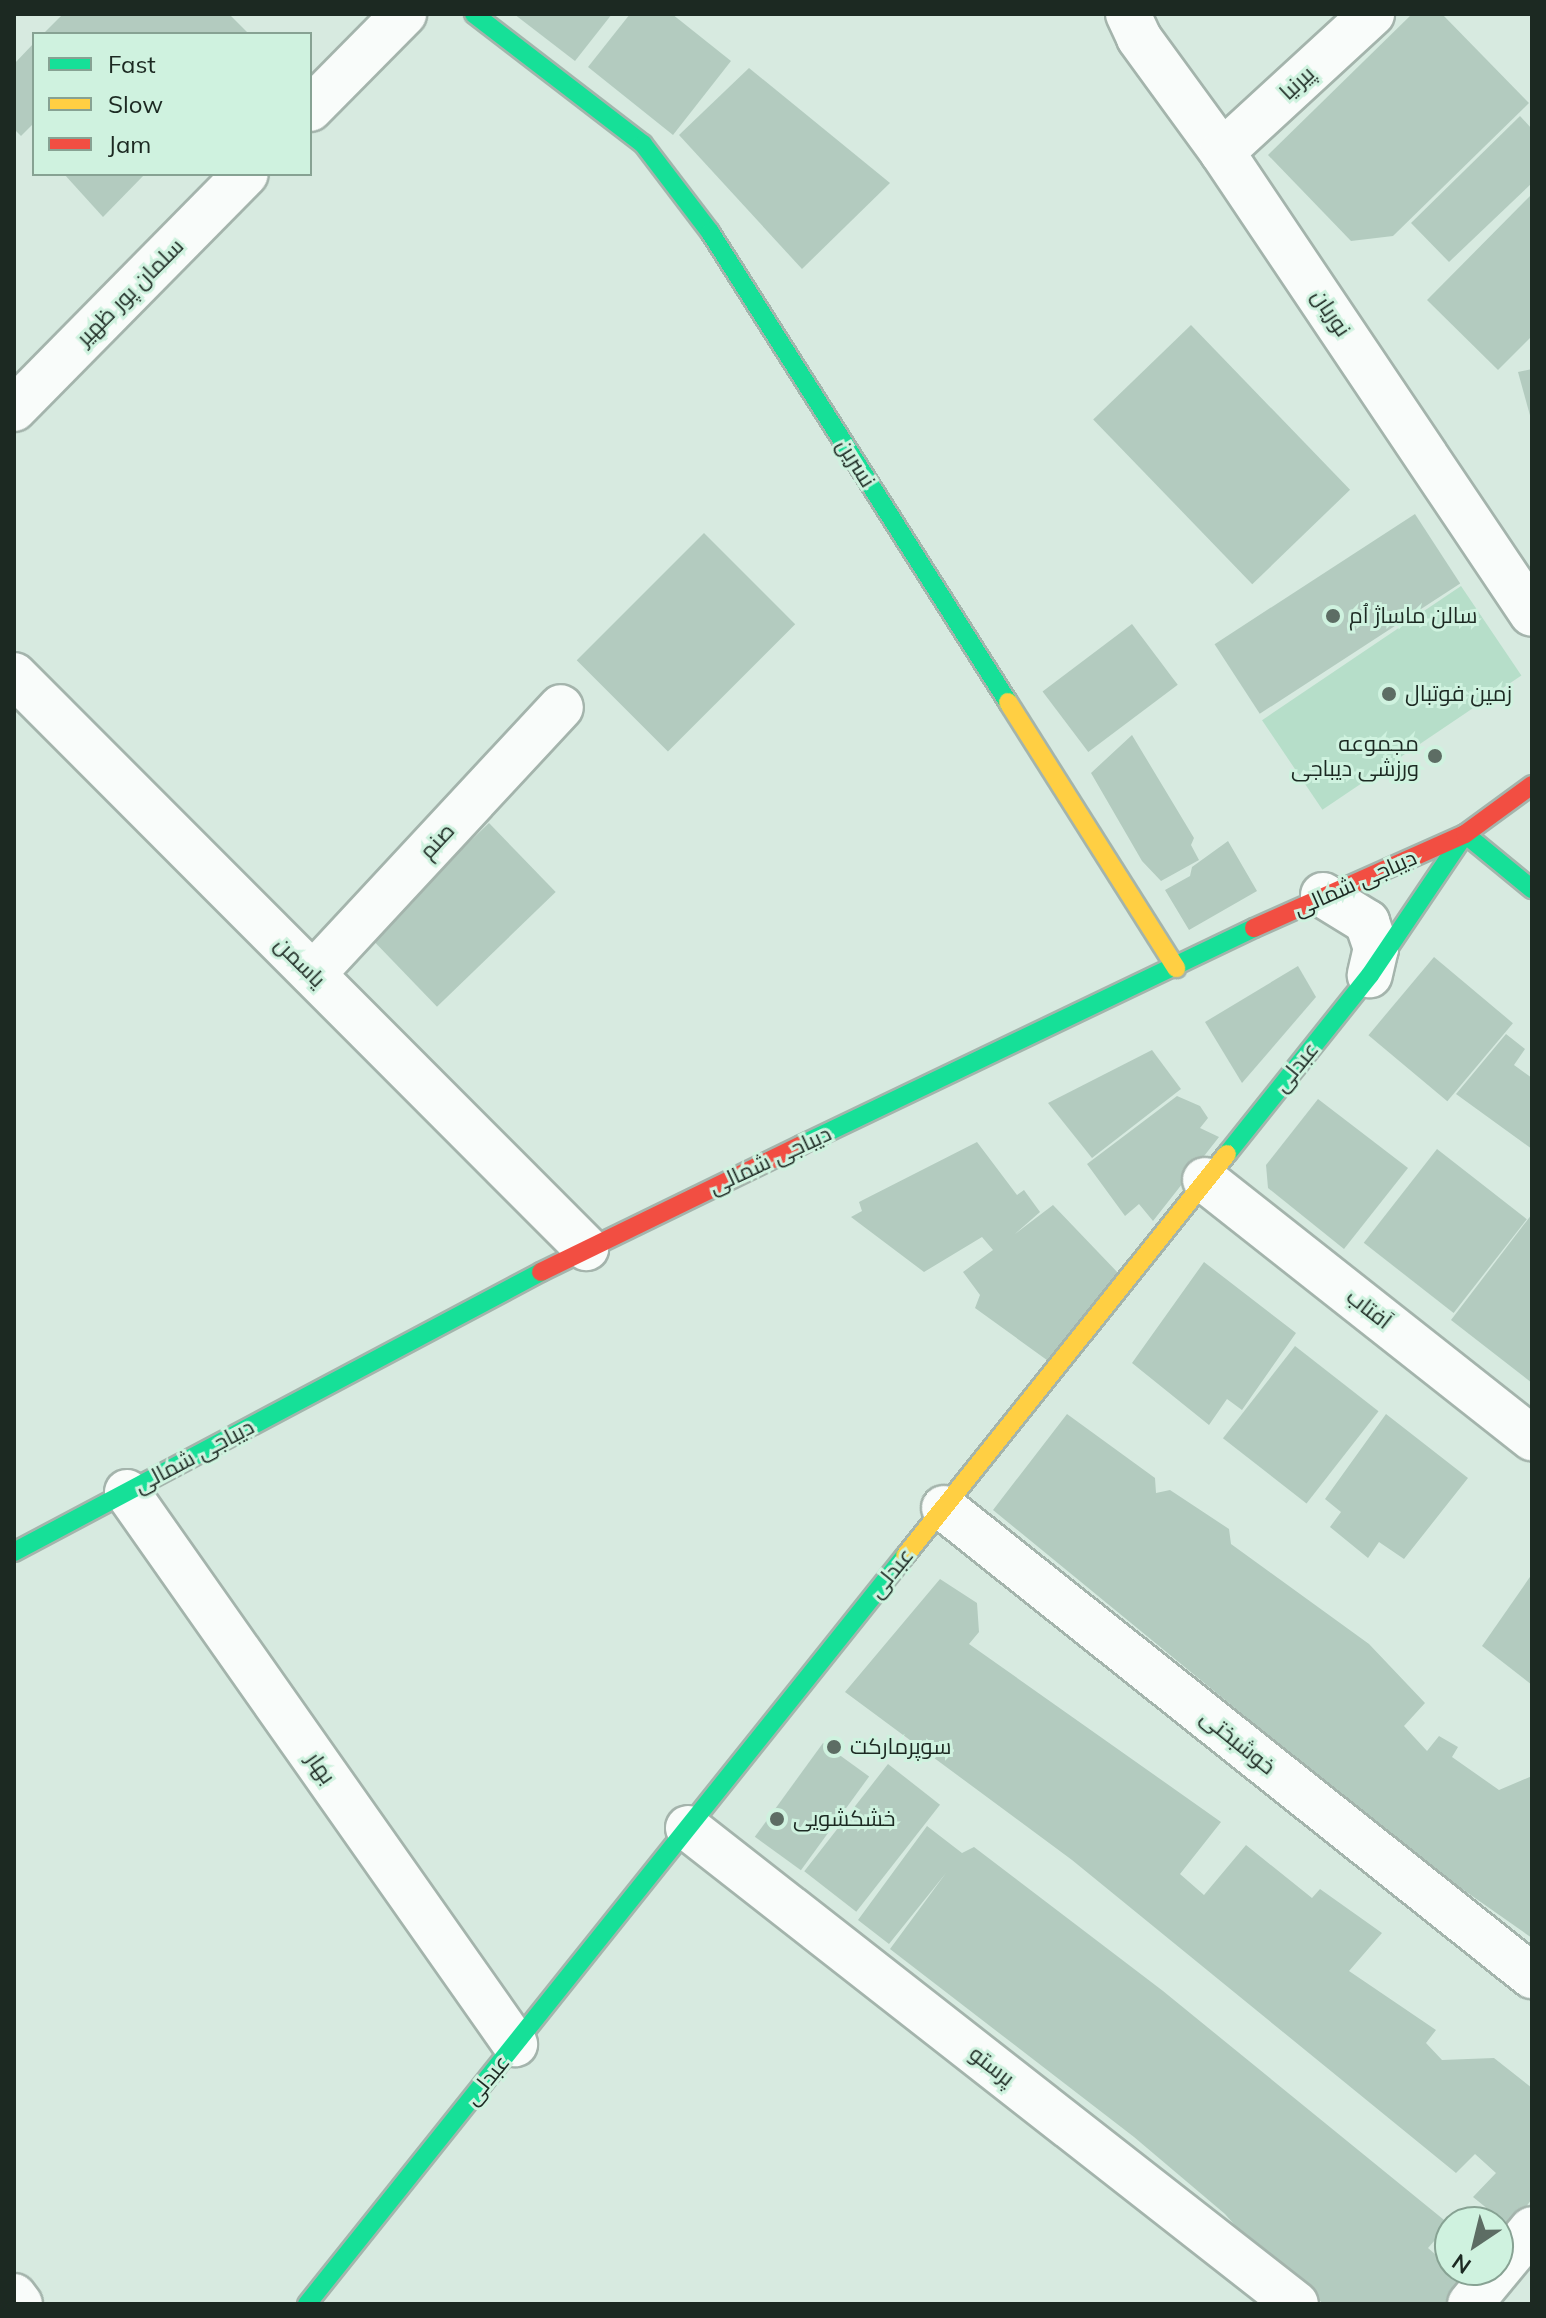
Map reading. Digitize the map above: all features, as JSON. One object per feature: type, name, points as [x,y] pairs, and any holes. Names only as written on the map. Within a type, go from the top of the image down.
[{"type":"street","points":[[312,107],[404,14]]},
{"type":"street","name":"نسرین","points":[[474,14],[643,144],[710,232],[1176,968]]},
{"type":"street","name":"نوریان","points":[[1128,14],[1139,38],[1222,152],[1532,614]]},
{"type":"street","name":"پیرنیا","points":[[1222,152],[1372,14]]},
{"type":"street","name":"سلمان پور ظهیر","points":[[14,409],[244,176]]},
{"type":"street","name":"یاسمن","points":[[14,675],[586,1248]]},
{"type":"street","name":"صنم","points":[[313,974],[561,707]]},
{"type":"street","name":"دیباجی شمالی","points":[[14,1552],[586,1248],[1323,895],[1465,834],[1532,785]]},
{"type":"street","points":[[1465,834],[1532,889]]},
{"type":"street","name":"عبدلی","points":[[322,2299],[515,2044],[1370,975],[1465,834]]},
{"type":"street","points":[[1323,895],[1367,922],[1376,948],[1370,975]]},
{"type":"street","name":"آفتاب","points":[[1205,1180],[1532,1438]]},
{"type":"street","name":"بهار","points":[[127,1492],[515,2044]]},
{"type":"street","name":"خوشبختی","points":[[944,1508],[1532,1976]]},
{"type":"street","name":"پرستو","points":[[688,1828],[1296,2304]]},
{"type":"street","points":[[1470,2304],[1532,2229]]},
{"type":"street","points":[[14,2296],[20,2304]]},
{"type":"green space","name":"زمین فوتبال","points":[[1461,586],[1521,676],[1322,810],[1262,720]]},
{"type":"building","points":[[63,14],[229,14],[247,32],[45,32]]},
{"type":"building","points":[[514,14],[612,14],[575,61]]},
{"type":"building","points":[[630,14],[672,14],[731,61],[673,135],[588,67]]},
{"type":"building","points":[[1412,14],[1442,14],[1529,103],[1393,236],[1351,241],[1268,155]]},
{"type":"building","points":[[32,45],[32,125],[21,136],[14,129],[14,64]]},
{"type":"building","points":[[749,68],[890,183],[802,269],[679,135]]},
{"type":"building","points":[[1520,116],[1532,129],[1532,183],[1449,262],[1411,223]]},
{"type":"building","points":[[66,176],[143,176],[103,217]]},
{"type":"building","points":[[1532,194],[1532,336],[1498,370],[1427,300]]},
{"type":"building","points":[[1191,325],[1350,490],[1252,584],[1093,419]]},
{"type":"building","points":[[1532,369],[1532,419],[1531,419],[1518,372]]},
{"type":"building","points":[[1415,514],[1460,584],[1260,714],[1215,644]]},
{"type":"building","points":[[704,533],[795,624],[668,751],[577,660]]},
{"type":"building","points":[[1132,624],[1178,685],[1088,752],[1043,691]]},
{"type":"building","points":[[1132,735],[1194,838],[1191,845],[1199,860],[1161,881],[1142,861],[1091,773]]},
{"type":"building","points":[[489,823],[556,892],[437,1007],[370,938]]},
{"type":"building","points":[[1228,841],[1257,891],[1189,930],[1165,890],[1190,876],[1192,867]]},
{"type":"building","points":[[1434,957],[1513,1023],[1447,1101],[1368,1035]]},
{"type":"building","points":[[1298,966],[1316,997],[1242,1083],[1205,1022]]},
{"type":"building","points":[[1506,1034],[1525,1049],[1514,1065],[1532,1078],[1532,1149],[1456,1094]]},
{"type":"building","points":[[1152,1050],[1181,1089],[1092,1158],[1048,1103]]},
{"type":"building","points":[[1177,1096],[1200,1106],[1208,1118],[1200,1128],[1219,1137],[1153,1221],[1139,1204],[1125,1216],[1087,1164]]},
{"type":"building","points":[[1318,1099],[1408,1168],[1344,1249],[1268,1188],[1266,1165]]},
{"type":"building","points":[[977,1142],[1017,1195],[1024,1190],[1040,1212],[1015,1234],[1053,1205],[1120,1275],[1051,1363],[975,1308],[980,1295],[963,1272],[993,1250],[982,1237],[924,1272],[851,1217],[862,1211],[859,1202]]},
{"type":"building","points":[[1437,1149],[1527,1219],[1454,1313],[1364,1243]]},
{"type":"building","points":[[1532,1214],[1532,1383],[1451,1320]]},
{"type":"building","points":[[1204,1262],[1296,1333],[1242,1410],[1227,1399],[1209,1425],[1132,1363]]},
{"type":"building","points":[[1295,1346],[1379,1411],[1306,1503],[1223,1438]]},
{"type":"building","points":[[1067,1414],[1155,1478],[1156,1493],[1170,1490],[1229,1529],[1231,1544],[1369,1644],[1425,1703],[1404,1726],[1427,1751],[1439,1736],[1458,1747],[1452,1757],[1499,1790],[1532,1776],[1532,1938],[1418,1858],[993,1510]]},
{"type":"building","points":[[1386,1414],[1468,1478],[1404,1559],[1379,1542],[1368,1558],[1330,1527],[1341,1512],[1325,1499]]},
{"type":"building","points":[[1532,1574],[1532,1685],[1482,1646]]},
{"type":"building","points":[[940,1579],[977,1603],[979,1632],[969,1644],[1221,1822],[1180,1874],[1204,1895],[1246,1845],[1312,1898],[1320,1889],[1382,1933],[1349,1971],[1436,2030],[1426,2043],[1442,2060],[1494,2058],[1532,2088],[1532,2199],[1514,2222],[1514,2206],[1484,2206],[1473,2197],[1496,2173],[1475,2154],[1456,2173],[1072,1860],[845,1692]]},
{"type":"building","points":[[823,1743],[869,1777],[801,1870],[755,1837]]},
{"type":"building","points":[[888,1764],[940,1805],[856,1912],[804,1871]]},
{"type":"building","points":[[927,1826],[962,1853],[974,1847],[1163,1991],[1434,2212],[1434,2241],[1428,2248],[1434,2253],[1434,2286],[1464,2286],[1449,2304],[1324,2304],[1262,2256],[1225,2214],[1134,2137],[890,1949],[946,1873],[889,1944],[858,1920]]},
{"type":"traffic: fast","points":[[474,14],[643,144],[710,232],[1008,702]]},
{"type":"traffic: fast","points":[[1227,1154],[1370,975],[1465,834],[1532,889]]},
{"type":"traffic: fast","points":[[801,1145],[1254,928]]},
{"type":"traffic: fast","points":[[14,1552],[541,1272]]},
{"type":"traffic: fast","points":[[307,2304],[905,1556]]},
{"type":"traffic: slow","points":[[1008,702],[1176,968]]},
{"type":"traffic: slow","points":[[905,1556],[1227,1154]]},
{"type":"traffic: jam","points":[[1254,928],[1465,834],[1532,785]]},
{"type":"traffic: jam","points":[[541,1272],[801,1145]]},
{"type":"place","name":"سالن ماساژ اُم","points":[[1333,616]]},
{"type":"place","name":"زمین فوتبال","points":[[1389,694]]},
{"type":"place","name":"مجموعه ورزشی دیباجی","points":[[1435,756]]},
{"type":"place","name":"سوپرمارکت","points":[[834,1747]]},
{"type":"place","name":"خشکشویی","points":[[777,1819]]}]
